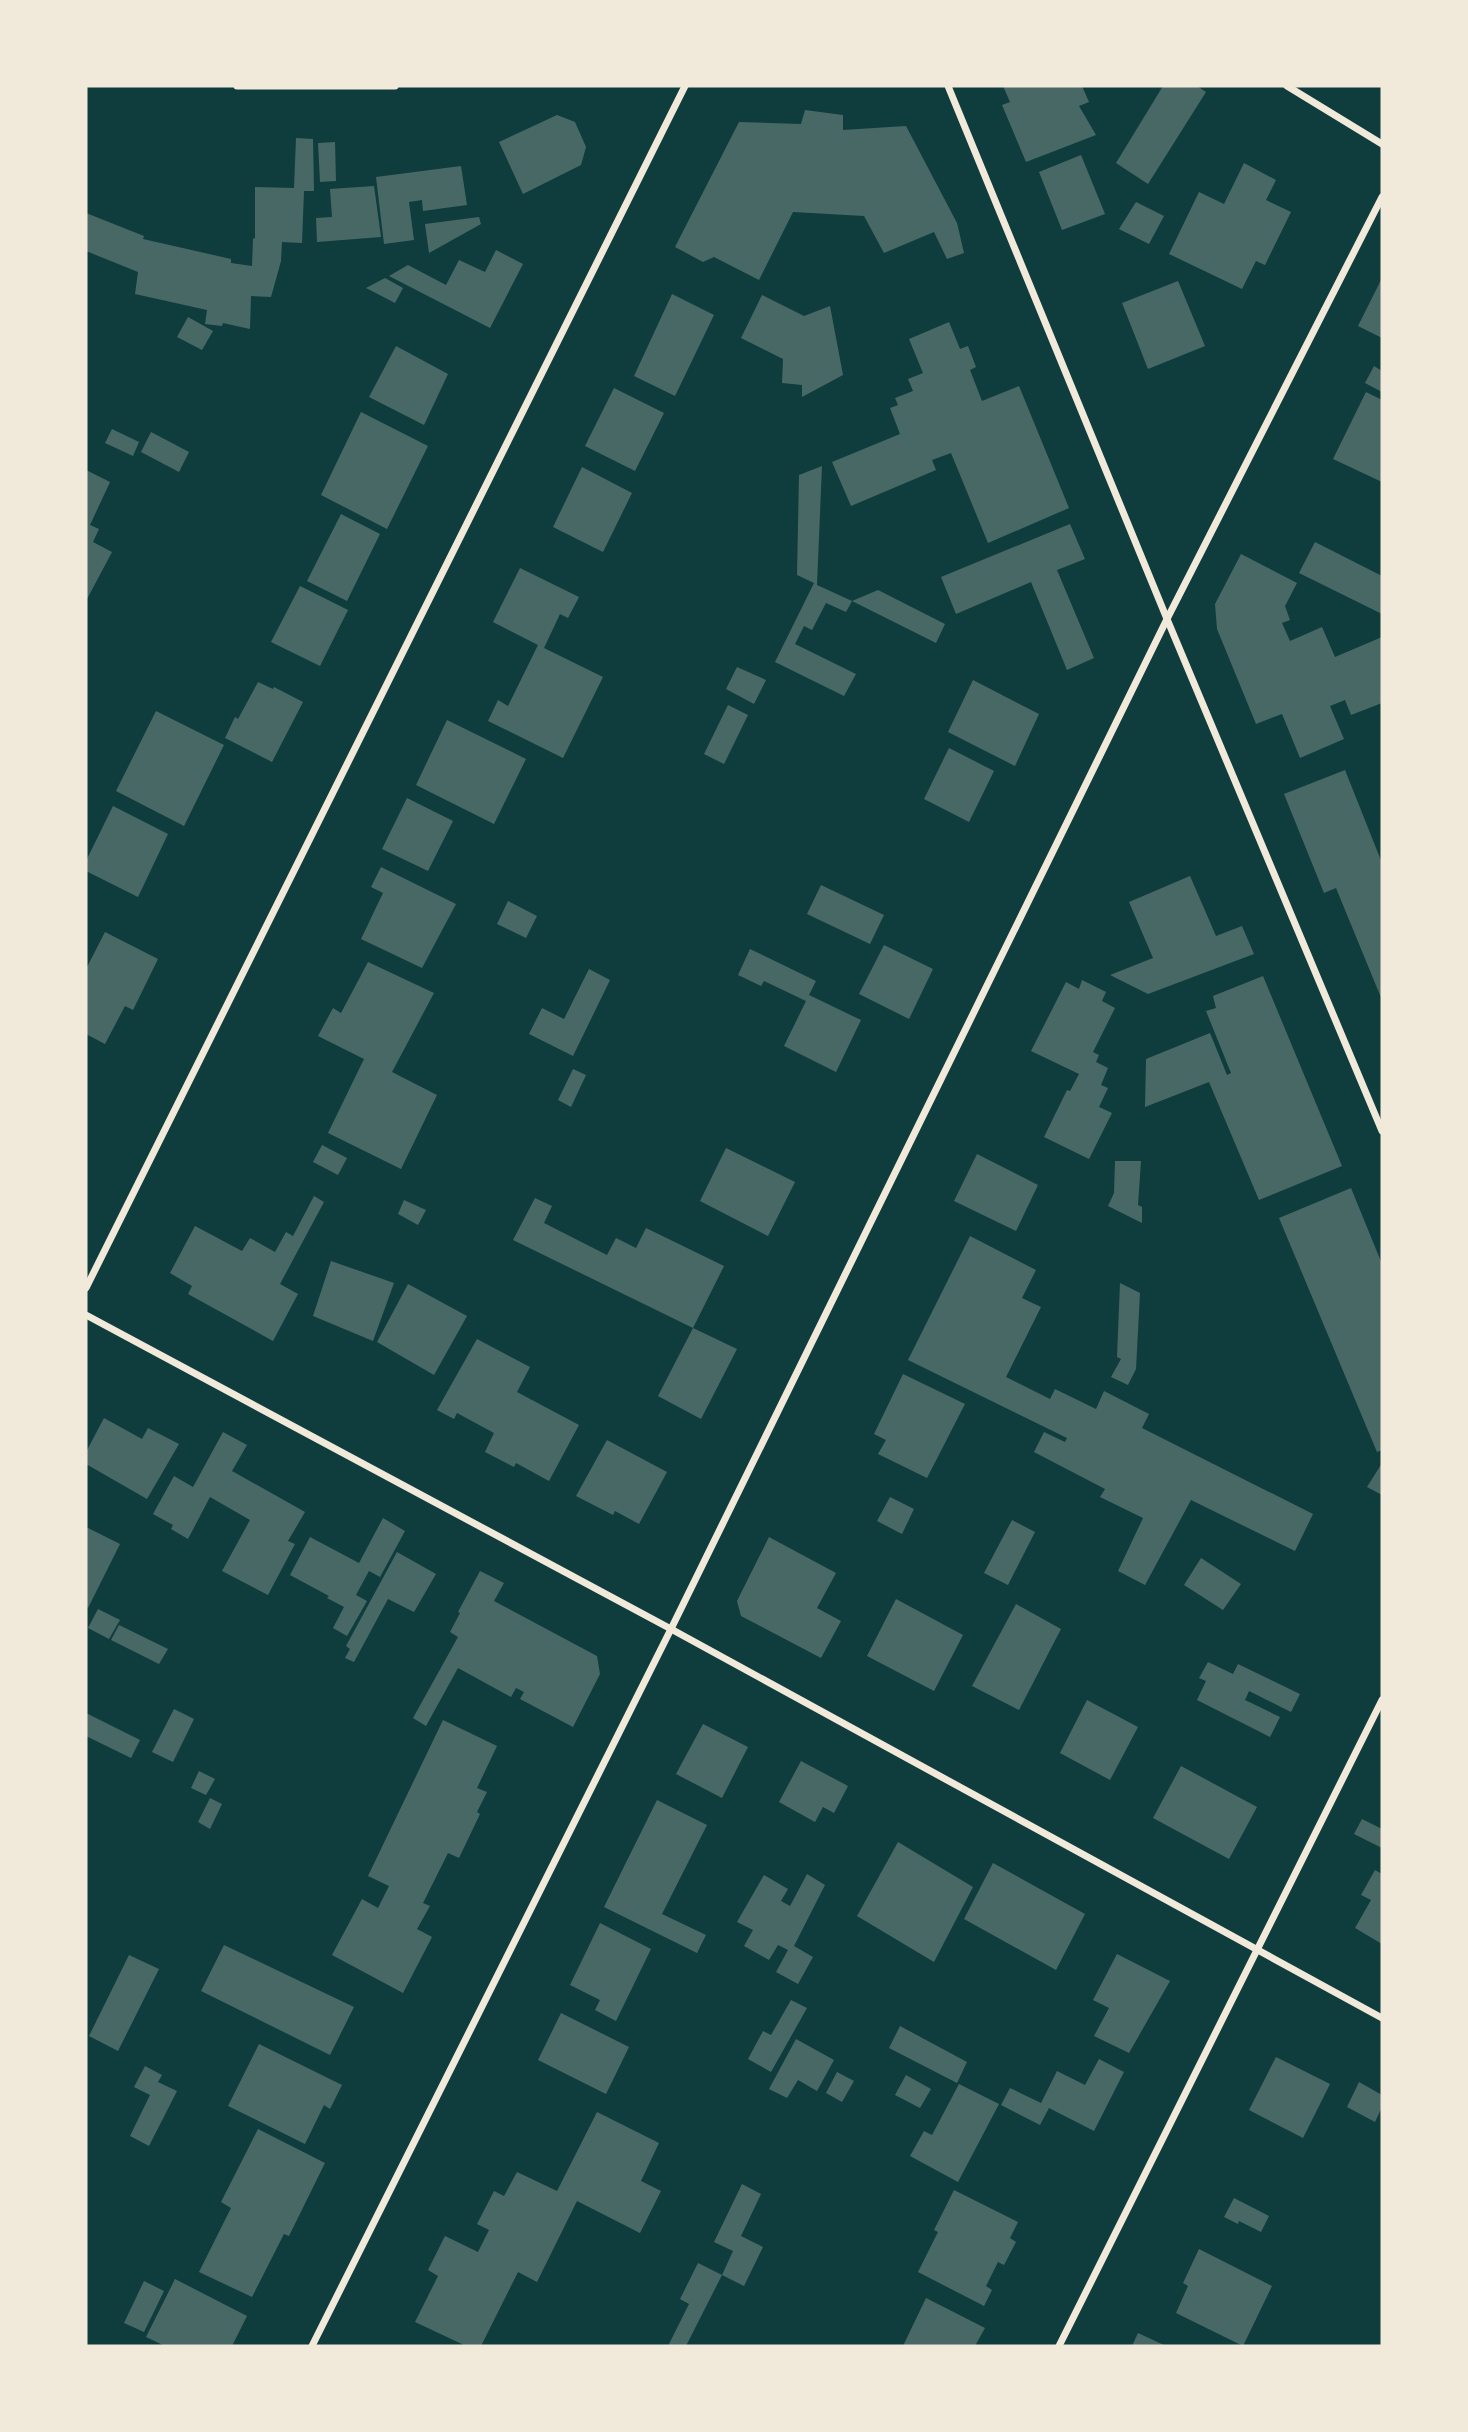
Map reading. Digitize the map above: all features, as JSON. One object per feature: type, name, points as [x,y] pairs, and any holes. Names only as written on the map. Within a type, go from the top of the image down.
[{"type":"street","points":[[237,86],[395,86]]},
{"type":"street","points":[[86,1288],[685,86]]},
{"type":"street","points":[[948,86],[1167,619],[1382,1131]]},
{"type":"street","points":[[1287,86],[1382,144]]},
{"type":"street","points":[[312,2346],[671,1629],[1167,619],[1382,197]]},
{"type":"street","points":[[86,1315],[671,1629],[1382,2018]]},
{"type":"street","points":[[1059,2346],[1382,1700]]},
{"type":"building","points":[[1003,86],[1082,86],[1089,102],[1079,106],[1096,135],[1026,162],[1002,105],[1010,102]]},
{"type":"building","points":[[1163,86],[1197,86],[1206,92],[1148,184],[1116,163]]},
{"type":"building","points":[[805,110],[843,115],[843,130],[906,126],[957,223],[964,253],[947,259],[934,232],[884,253],[864,216],[793,212],[759,280],[714,257],[703,262],[675,247],[739,122],[801,124]]},
{"type":"building","points":[[557,115],[575,122],[586,147],[581,165],[523,194],[499,142]]},
{"type":"building","points":[[296,138],[313,139],[314,191],[304,191],[302,243],[282,242],[281,261],[271,297],[251,296],[250,329],[223,323],[222,326],[205,324],[207,310],[135,294],[138,272],[86,251],[86,213],[144,236],[143,239],[231,259],[231,263],[252,266],[255,187],[294,188]]},
{"type":"building","points":[[335,142],[336,181],[320,182],[318,143]]},
{"type":"building","points":[[1081,155],[1105,214],[1062,230],[1039,172]]},
{"type":"building","points":[[1244,163],[1276,180],[1266,200],[1291,212],[1265,265],[1256,261],[1242,289],[1169,254],[1199,192],[1224,204]]},
{"type":"building","points":[[461,166],[467,205],[423,211],[422,200],[409,202],[414,240],[384,244],[376,177]]},
{"type":"building","points":[[374,186],[381,237],[317,242],[316,218],[332,217],[330,189]]},
{"type":"building","points":[[1136,202],[1164,216],[1149,244],[1119,229]]},
{"type":"building","points":[[479,217],[481,224],[429,253],[425,224]]},
{"type":"building","points":[[496,250],[523,264],[490,328],[389,276],[408,265],[446,285],[459,260],[485,272]]},
{"type":"building","points":[[385,278],[403,288],[395,303],[366,288]]},
{"type":"building","points":[[1382,278],[1382,338],[1358,326]]},
{"type":"building","points":[[1178,281],[1205,346],[1148,369],[1122,303]]},
{"type":"building","points":[[672,294],[714,315],[675,396],[634,376]]},
{"type":"building","points":[[762,295],[804,316],[830,306],[843,375],[802,397],[802,385],[782,383],[783,359],[741,338]]},
{"type":"building","points":[[188,317],[213,331],[202,350],[177,337]]},
{"type":"building","points":[[949,322],[960,349],[968,346],[976,367],[970,370],[982,401],[1019,386],[1069,508],[988,543],[951,453],[932,460],[936,470],[851,506],[832,462],[900,434],[890,408],[898,405],[895,398],[913,391],[908,379],[923,373],[909,339]]},
{"type":"building","points":[[396,346],[448,374],[424,425],[369,397]]},
{"type":"building","points":[[1374,366],[1382,371],[1382,392],[1365,383]]},
{"type":"building","points":[[614,388],[664,413],[635,471],[585,446]]},
{"type":"building","points":[[1366,392],[1382,400],[1382,482],[1333,459]]},
{"type":"building","points":[[361,412],[428,446],[387,529],[321,495]]},
{"type":"building","points":[[112,429],[139,442],[133,456],[105,443]]},
{"type":"building","points":[[151,432],[189,452],[179,472],[141,452]]},
{"type":"building","points":[[822,466],[817,585],[852,601],[846,612],[826,603],[812,630],[804,626],[795,644],[856,674],[844,696],[775,662],[814,583],[797,575],[799,475]]},
{"type":"building","points":[[582,467],[632,493],[603,552],[553,527]]},
{"type":"building","points":[[86,470],[110,482],[90,525],[99,529],[93,542],[112,552],[86,601]]},
{"type":"building","points":[[341,514],[380,534],[347,601],[307,581]]},
{"type":"building","points":[[1070,524],[1085,559],[1057,570],[1094,658],[1067,670],[1031,582],[956,614],[941,577]]},
{"type":"building","points":[[1315,542],[1382,576],[1382,614],[1299,573]]},
{"type":"building","points":[[1241,554],[1297,583],[1285,606],[1290,620],[1282,623],[1290,641],[1322,627],[1335,657],[1382,637],[1382,703],[1351,715],[1345,700],[1330,706],[1344,739],[1300,758],[1282,714],[1256,724],[1217,629],[1215,604]]},
{"type":"building","points":[[520,568],[579,597],[568,618],[560,614],[544,648],[603,677],[563,758],[488,721],[498,700],[508,706],[538,645],[493,622]]},
{"type":"building","points":[[300,586],[348,610],[320,666],[271,642]]},
{"type":"building","points":[[878,590],[945,624],[936,643],[852,601]]},
{"type":"building","points":[[737,667],[766,680],[754,704],[726,689]]},
{"type":"building","points":[[973,680],[1039,714],[1015,766],[948,732]]},
{"type":"building","points":[[258,682],[303,702],[272,762],[225,738]]},
{"type":"building","points":[[728,705],[748,715],[724,764],[704,754]]},
{"type":"building","points":[[156,711],[224,745],[184,826],[116,791]]},
{"type":"building","points":[[447,720],[526,759],[494,824],[416,785]]},
{"type":"building","points":[[949,748],[994,771],[969,822],[924,799]]},
{"type":"building","points":[[1345,770],[1382,863],[1382,1000],[1336,888],[1324,893],[1284,794]]},
{"type":"building","points":[[407,798],[453,821],[428,871],[382,849]]},
{"type":"building","points":[[113,806],[168,834],[138,897],[86,871],[86,861]]},
{"type":"building","points":[[381,867],[456,904],[422,968],[361,939],[383,893],[371,887]]},
{"type":"building","points":[[1190,876],[1216,936],[1242,926],[1254,954],[1148,994],[1110,975],[1153,958],[1129,902]]},
{"type":"building","points":[[821,885],[884,915],[870,944],[807,914]]},
{"type":"building","points":[[508,901],[537,916],[526,938],[497,924]]},
{"type":"building","points":[[105,932],[158,959],[133,1010],[125,1006],[105,1044],[86,1034],[86,969]]},
{"type":"building","points":[[884,945],[933,969],[909,1019],[859,994]]},
{"type":"building","points":[[750,949],[816,981],[809,995],[861,1020],[836,1072],[784,1046],[806,1001],[764,981],[761,986],[738,975]]},
{"type":"building","points":[[368,962],[434,993],[392,1072],[437,1095],[401,1169],[328,1133],[364,1059],[318,1036],[333,1008],[341,1013]]},
{"type":"building","points":[[589,969],[610,980],[573,1056],[529,1034],[542,1008],[564,1019]]},
{"type":"building","points":[[1263,976],[1342,1166],[1259,1200],[1209,1082],[1145,1107],[1146,1059],[1210,1033],[1227,1075],[1231,1073],[1206,1011],[1216,1008],[1213,996]]},
{"type":"building","points":[[1082,980],[1106,992],[1102,1001],[1115,1008],[1093,1052],[1099,1055],[1096,1062],[1108,1068],[1101,1085],[1108,1088],[1099,1107],[1112,1113],[1089,1159],[1044,1137],[1067,1090],[1070,1091],[1079,1074],[1031,1051],[1066,982],[1079,989]]},
{"type":"building","points":[[573,1069],[586,1075],[571,1107],[558,1100]]},
{"type":"building","points":[[322,1145],[347,1158],[338,1175],[313,1162]]},
{"type":"building","points":[[726,1148],[795,1182],[768,1236],[700,1201]]},
{"type":"building","points":[[977,1154],[1038,1185],[1016,1231],[954,1201]]},
{"type":"building","points":[[1115,1161],[1141,1161],[1138,1205],[1142,1207],[1142,1223],[1108,1206],[1114,1193]]},
{"type":"building","points":[[1351,1188],[1382,1264],[1382,1450],[1377,1452],[1279,1218]]},
{"type":"building","points":[[314,1196],[324,1202],[280,1284],[298,1294],[273,1341],[188,1294],[192,1286],[170,1273],[195,1226],[242,1251],[250,1238],[275,1252],[286,1232],[293,1236]]},
{"type":"building","points":[[535,1198],[552,1206],[544,1223],[607,1255],[616,1238],[636,1248],[646,1228],[724,1266],[693,1328],[513,1240]]},
{"type":"building","points":[[404,1200],[426,1210],[418,1225],[398,1214]]},
{"type":"building","points":[[970,1236],[1036,1270],[1022,1298],[1041,1307],[1006,1377],[1050,1399],[1055,1389],[1096,1409],[1104,1391],[1149,1414],[1142,1428],[1313,1514],[1295,1551],[1191,1500],[1145,1585],[1118,1571],[1143,1518],[1100,1497],[1105,1489],[1034,1452],[1044,1432],[1065,1442],[1067,1438],[908,1360]]},
{"type":"building","points":[[331,1261],[394,1283],[373,1341],[313,1316]]},
{"type":"building","points":[[1120,1283],[1140,1293],[1136,1369],[1128,1385],[1111,1377],[1121,1359],[1117,1357]]},
{"type":"building","points":[[408,1284],[467,1316],[434,1375],[377,1342]]},
{"type":"building","points":[[693,1328],[737,1349],[701,1419],[658,1396]]},
{"type":"building","points":[[477,1339],[530,1367],[517,1392],[579,1425],[549,1481],[516,1463],[514,1467],[485,1452],[494,1433],[457,1413],[454,1419],[437,1410]]},
{"type":"building","points":[[903,1374],[965,1404],[927,1478],[878,1454],[886,1440],[874,1434]]},
{"type":"building","points":[[104,1418],[142,1439],[148,1428],[179,1444],[147,1499],[86,1464],[86,1452]]},
{"type":"building","points":[[223,1432],[247,1445],[232,1471],[305,1512],[288,1541],[295,1544],[268,1595],[222,1571],[250,1520],[210,1497],[188,1539],[171,1529],[173,1525],[153,1514],[174,1476],[193,1487]]},
{"type":"building","points":[[607,1440],[667,1472],[639,1524],[615,1511],[613,1515],[576,1496]]},
{"type":"building","points":[[1382,1463],[1382,1495],[1367,1487]]},
{"type":"building","points":[[890,1497],[914,1509],[902,1534],[877,1521]]},
{"type":"building","points":[[383,1518],[405,1531],[380,1577],[369,1571],[356,1595],[367,1601],[347,1636],[333,1628],[344,1607],[290,1575],[310,1537],[359,1563]]},
{"type":"building","points":[[1012,1520],[1035,1532],[1008,1585],[984,1573]]},
{"type":"building","points":[[86,1527],[120,1544],[88,1608],[86,1606]]},
{"type":"building","points":[[769,1537],[836,1573],[817,1608],[841,1621],[821,1658],[741,1616],[737,1601]]},
{"type":"building","points":[[397,1552],[436,1574],[414,1612],[388,1599],[354,1662],[345,1658],[350,1649],[346,1646]]},
{"type":"building","points":[[1201,1558],[1241,1584],[1223,1610],[1184,1585]]},
{"type":"building","points":[[480,1571],[504,1583],[494,1601],[597,1656],[600,1674],[573,1727],[520,1699],[524,1692],[516,1688],[511,1697],[458,1668],[426,1726],[413,1718],[458,1637],[450,1632]]},
{"type":"building","points":[[896,1599],[963,1635],[934,1691],[867,1656]]},
{"type":"building","points":[[1016,1604],[1061,1629],[1019,1710],[972,1686]]},
{"type":"building","points":[[98,1609],[120,1620],[109,1639],[88,1628]]},
{"type":"building","points":[[119,1625],[168,1649],[159,1664],[111,1640]]},
{"type":"building","points":[[1208,1662],[1233,1674],[1238,1664],[1300,1694],[1291,1712],[1249,1691],[1245,1700],[1280,1717],[1270,1737],[1197,1700],[1206,1681],[1199,1678]]},
{"type":"building","points":[[1087,1700],[1138,1727],[1110,1780],[1060,1753]]},
{"type":"building","points":[[174,1709],[194,1719],[173,1762],[152,1752]]},
{"type":"building","points":[[86,1713],[140,1740],[131,1758],[86,1736]]},
{"type":"building","points":[[443,1720],[497,1746],[477,1788],[487,1792],[477,1812],[480,1814],[459,1858],[448,1853],[423,1903],[430,1906],[417,1929],[432,1937],[403,1993],[332,1955],[362,1899],[378,1908],[389,1886],[368,1876]]},
{"type":"building","points":[[703,1724],[748,1747],[722,1798],[676,1774]]},
{"type":"building","points":[[801,1761],[848,1786],[834,1813],[823,1807],[815,1822],[779,1802]]},
{"type":"building","points":[[1181,1766],[1257,1807],[1229,1859],[1153,1818]]},
{"type":"building","points":[[199,1771],[215,1779],[206,1795],[191,1788]]},
{"type":"building","points":[[210,1798],[222,1804],[210,1829],[198,1822]]},
{"type":"building","points":[[657,1800],[707,1825],[662,1914],[706,1935],[697,1953],[604,1907]]},
{"type":"building","points":[[1362,1819],[1382,1829],[1382,1848],[1354,1834]]},
{"type":"building","points":[[898,1842],[973,1887],[934,1962],[857,1916]]},
{"type":"building","points":[[993,1863],[1085,1914],[1056,1970],[964,1919]]},
{"type":"building","points":[[1375,1870],[1382,1874],[1382,1944],[1355,1928],[1371,1900],[1361,1895]]},
{"type":"building","points":[[807,1874],[825,1885],[794,1946],[813,1957],[798,1984],[776,1972],[788,1950],[778,1945],[769,1960],[744,1946],[753,1930],[737,1922],[764,1875],[788,1889],[781,1901],[790,1906]]},
{"type":"building","points":[[600,1923],[651,1949],[616,2021],[595,2010],[600,2000],[570,1985]]},
{"type":"building","points":[[224,1945],[354,2007],[330,2055],[201,1991]]},
{"type":"building","points":[[1117,1954],[1170,1981],[1129,2053],[1094,2036],[1109,2008],[1093,2000]]},
{"type":"building","points":[[129,1955],[159,1969],[118,2051],[89,2036]]},
{"type":"building","points":[[791,2000],[807,2008],[771,2072],[748,2059],[763,2031],[771,2035]]},
{"type":"building","points":[[561,2013],[629,2047],[606,2094],[538,2060]]},
{"type":"building","points":[[900,2026],[967,2062],[957,2083],[889,2048]]},
{"type":"building","points":[[796,2039],[834,2060],[817,2091],[798,2080],[787,2098],[769,2089]]},
{"type":"building","points":[[259,2044],[342,2085],[330,2109],[324,2105],[305,2144],[228,2106]]},
{"type":"building","points":[[1276,2057],[1330,2084],[1303,2138],[1249,2110]]},
{"type":"building","points":[[1099,2059],[1124,2072],[1094,2131],[1049,2108],[1040,2125],[1001,2105],[1010,2088],[1041,2103],[1057,2071],[1085,2085]]},
{"type":"building","points":[[145,2066],[162,2075],[158,2082],[177,2091],[149,2146],[130,2136],[150,2095],[134,2087]]},
{"type":"building","points":[[837,2072],[854,2081],[842,2102],[826,2093]]},
{"type":"building","points":[[906,2075],[931,2089],[920,2108],[895,2095]]},
{"type":"building","points":[[1359,2082],[1382,2095],[1382,2107],[1375,2122],[1347,2107]]},
{"type":"building","points":[[959,2084],[999,2104],[958,2182],[910,2156],[924,2131],[932,2135]]},
{"type":"building","points":[[597,2112],[659,2143],[641,2181],[661,2191],[640,2233],[577,2201],[537,2282],[518,2272],[481,2346],[466,2346],[415,2322],[438,2276],[428,2270],[445,2236],[478,2252],[489,2230],[477,2224],[494,2191],[504,2196],[517,2172],[557,2191]]},
{"type":"building","points":[[258,2129],[325,2163],[289,2236],[284,2234],[252,2297],[199,2272],[231,2208],[221,2202]]},
{"type":"building","points":[[742,2184],[761,2194],[741,2236],[763,2247],[744,2286],[722,2275],[733,2251],[714,2242]]},
{"type":"building","points":[[954,2190],[1018,2222],[1010,2238],[1016,2242],[1004,2265],[998,2262],[986,2286],[992,2290],[984,2306],[918,2272],[938,2232],[934,2230]]},
{"type":"building","points":[[1234,2198],[1269,2216],[1261,2232],[1224,2217]]},
{"type":"building","points":[[1199,2249],[1272,2286],[1243,2346],[1176,2313],[1188,2286],[1183,2283]]},
{"type":"building","points":[[698,2263],[722,2275],[686,2346],[668,2346],[689,2304],[680,2299]]},
{"type":"building","points":[[175,2279],[247,2316],[232,2346],[165,2346],[146,2337]]},
{"type":"building","points":[[144,2281],[164,2291],[144,2332],[124,2323]]},
{"type":"building","points":[[926,2298],[985,2328],[975,2346],[903,2346]]},
{"type":"building","points":[[1138,2333],[1166,2346],[1132,2346]]}]
